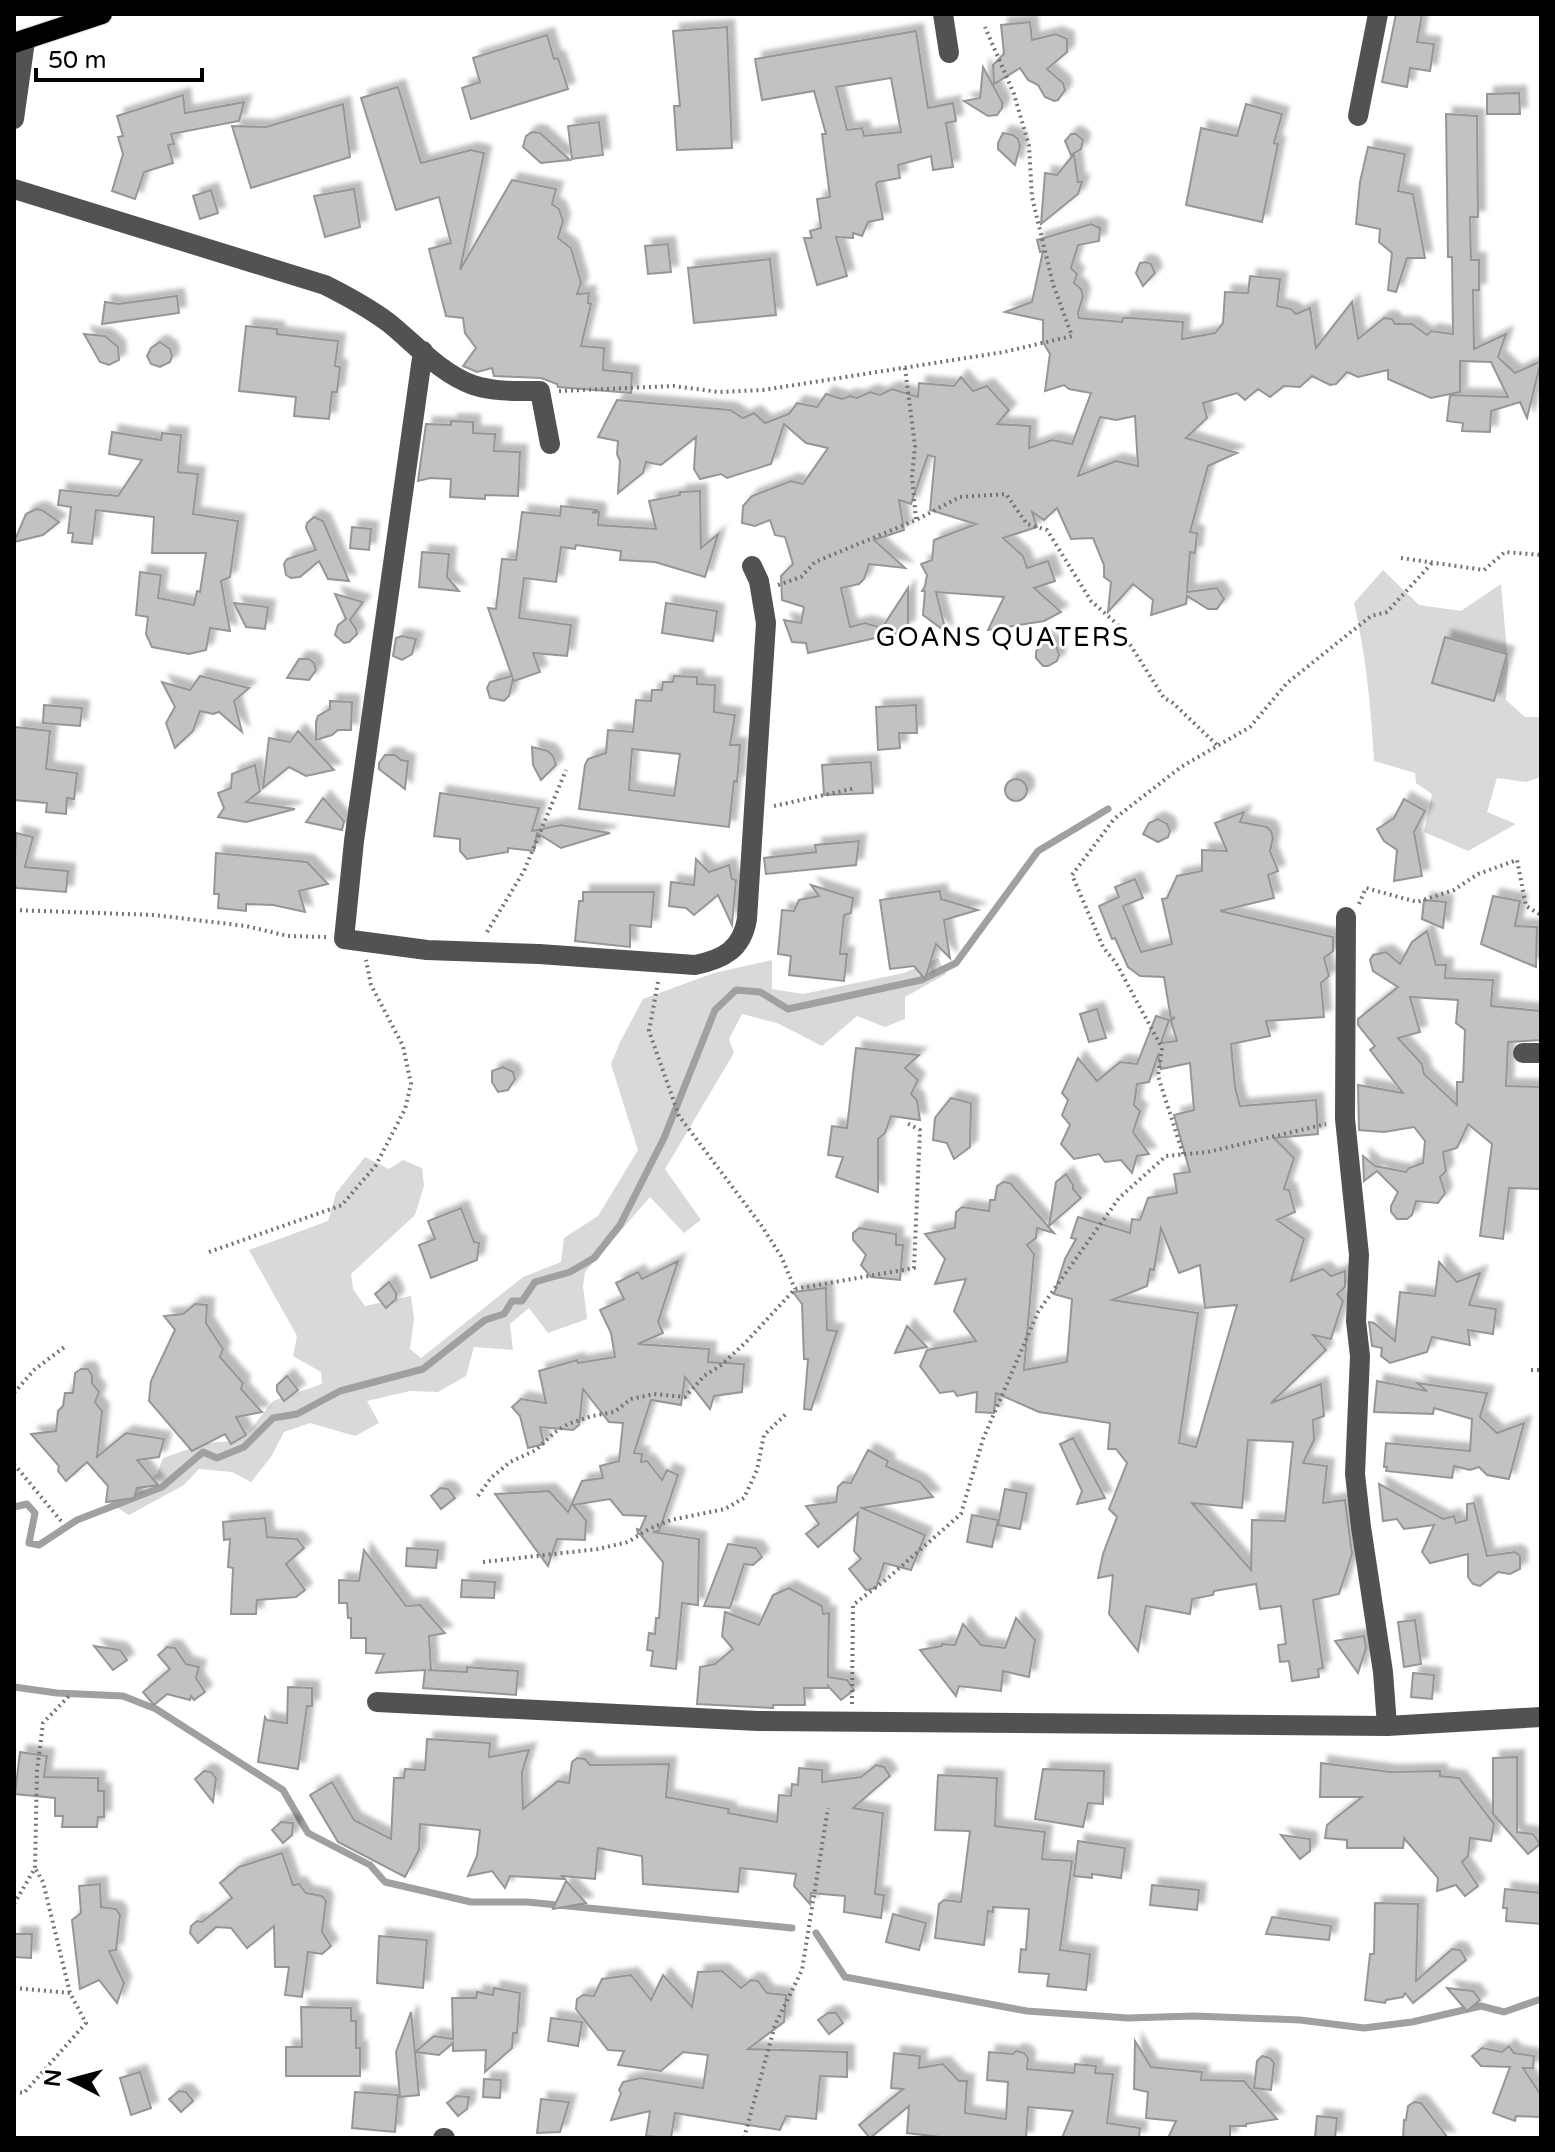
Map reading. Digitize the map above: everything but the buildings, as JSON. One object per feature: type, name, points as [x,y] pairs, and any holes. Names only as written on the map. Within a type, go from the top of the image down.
[{"type":"main road","points":[[20,42],[102,14]]},
{"type":"street","points":[[943,14],[949,53]]},
{"type":"street","points":[[1358,116],[1378,14]]},
{"type":"street","points":[[14,119],[20,42]]},
{"type":"street","points":[[14,189],[325,285],[375,313],[445,369],[471,385],[501,391],[540,391],[550,444]]},
{"type":"street","points":[[423,351],[354,841],[354,940],[427,950],[695,965],[715,961],[734,950],[744,936],[747,919],[766,623],[761,590],[752,566]]},
{"type":"street","points":[[1346,917],[1345,1119],[1359,1255],[1356,1321],[1360,1356],[1355,1474],[1383,1672],[1387,1726]]},
{"type":"street","points":[[377,1702],[758,1721],[1387,1726],[1541,1717]]},
{"type":"path","points":[[540,391],[674,386],[719,392],[763,390],[1004,352],[1072,336],[1053,284],[1032,197],[1029,146],[1014,94],[985,27]]},
{"type":"path","points":[[905,368],[915,446],[912,476],[916,520]]},
{"type":"path","points":[[761,590],[801,577],[815,562],[916,520],[960,497],[1006,494],[1027,524],[1047,530],[1091,601],[1117,624],[1164,698],[1218,746]]},
{"type":"path","points":[[1401,558],[1484,570],[1505,552],[1541,555]]},
{"type":"path","points":[[1183,1154],[1158,1076],[1162,1048],[1116,963],[1103,947],[1072,875],[1114,819],[1181,767],[1250,727],[1287,683],[1371,616],[1387,612],[1432,563]]},
{"type":"path","points":[[475,951],[524,871],[566,770]]},
{"type":"path","points":[[752,810],[856,788]]},
{"type":"path","points":[[1345,944],[1366,888],[1417,902],[1454,890],[1478,874],[1517,860],[1526,906],[1541,915]]},
{"type":"path","points":[[14,910],[154,915],[246,926],[288,936],[354,940],[371,985],[403,1046],[411,1084],[405,1109],[376,1165],[342,1205],[209,1252]]},
{"type":"path","points":[[661,964],[649,1031],[679,1116],[761,1225],[781,1256],[795,1289]]},
{"type":"path","points":[[852,1722],[853,1605],[961,1514],[983,1439],[1038,1312],[1119,1198],[1166,1156],[1208,1152],[1345,1119]]},
{"type":"path","points":[[478,1496],[491,1478],[510,1462],[536,1450],[568,1424],[614,1412],[631,1399],[654,1394],[685,1397],[704,1376],[745,1343],[795,1289],[914,1268],[920,1130],[905,1122]]},
{"type":"path","points":[[14,1393],[34,1370],[67,1345]]},
{"type":"path","points":[[1531,1370],[1541,1370]]},
{"type":"path","points":[[483,1562],[598,1549],[628,1542],[671,1520],[725,1509],[744,1498],[757,1470],[764,1435],[786,1414]]},
{"type":"path","points":[[14,1464],[61,1521]]},
{"type":"path","points":[[14,1904],[35,1868],[37,1771],[43,1723],[69,1696]]},
{"type":"path","points":[[744,2138],[775,2025],[802,1970],[828,1808]]},
{"type":"path","points":[[14,2092],[24,2093],[86,2023],[70,1993],[43,1882],[35,1868]]},
{"type":"path","points":[[14,1988],[70,1993]]},
{"type":"shaded area","points":[[1383,570],[1419,605],[1461,611],[1501,584],[1508,664],[1506,700],[1525,717],[1541,717],[1541,777],[1526,782],[1497,778],[1487,812],[1516,824],[1468,851],[1424,832],[1432,794],[1416,783],[1415,773],[1374,761],[1362,642],[1354,603]]},
{"type":"shaded area","points":[[938,958],[946,974],[905,997],[905,1019],[885,1027],[857,1016],[822,1046],[777,1023],[742,1014],[729,1039],[734,1053],[665,1169],[701,1220],[684,1233],[650,1197],[585,1272],[583,1286],[587,1319],[548,1333],[529,1308],[510,1324],[513,1350],[474,1347],[466,1376],[438,1392],[410,1391],[367,1401],[379,1423],[355,1436],[310,1423],[284,1432],[271,1457],[251,1482],[232,1472],[199,1469],[184,1485],[129,1515],[106,1501],[157,1474],[163,1458],[206,1443],[232,1441],[250,1430],[273,1401],[322,1384],[321,1372],[293,1356],[297,1336],[249,1250],[328,1221],[336,1193],[365,1157],[389,1169],[403,1160],[422,1168],[424,1186],[415,1215],[351,1274],[353,1289],[365,1306],[411,1296],[414,1319],[410,1349],[421,1358],[523,1277],[561,1262],[564,1238],[598,1216],[638,1150],[611,1064],[643,999],[714,973],[772,960],[772,989],[803,994],[904,973]]},
{"type":"waterway","points":[[14,1507],[27,1504],[35,1513],[29,1543],[39,1545],[77,1520],[162,1487],[203,1452],[217,1458],[244,1447],[273,1418],[297,1414],[340,1391],[423,1369],[485,1320],[504,1314],[512,1301],[522,1301],[535,1282],[570,1272],[594,1258],[620,1225],[664,1138],[715,1010],[736,990],[760,992],[788,1009],[921,980],[956,963],[1038,851],[1108,809]]},
{"type":"waterway","points":[[14,1687],[57,1693],[123,1696],[156,1709],[283,1790],[308,1833],[370,1865],[385,1882],[471,1902],[527,1902],[792,1928]]},
{"type":"waterway","points":[[816,1933],[845,1977],[1027,2011],[1128,2018],[1194,2016],[1300,2020],[1364,2028],[1412,2022],[1481,2006],[1504,2012],[1541,1999]]},
{"type":"district","name":"GOANS QUATERS","points":[[1003,637]]}]
